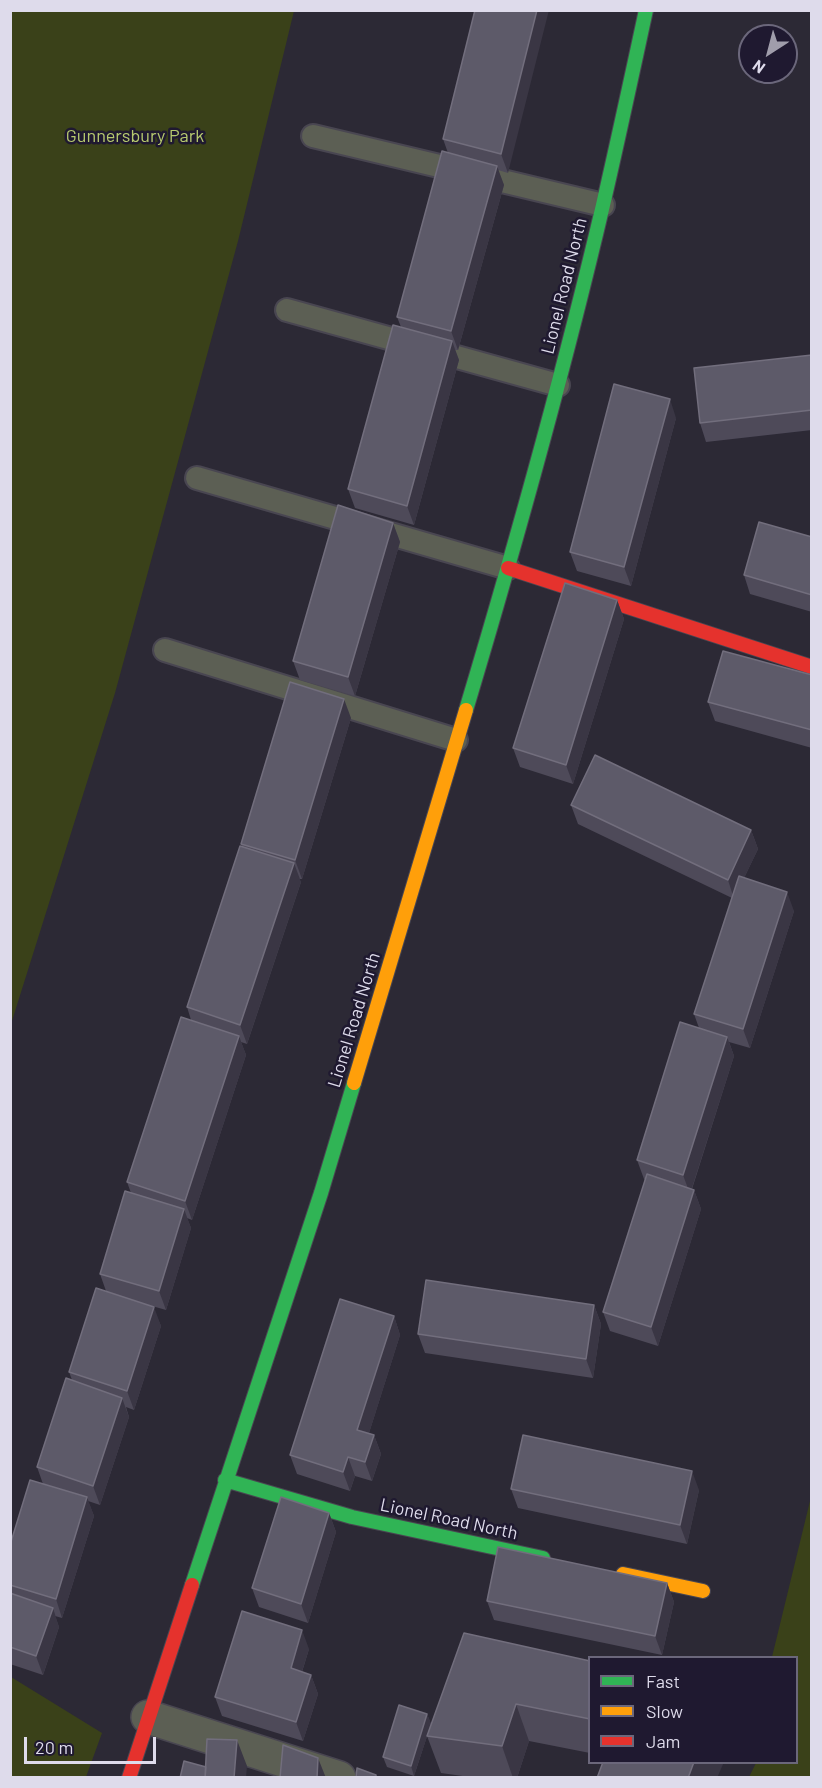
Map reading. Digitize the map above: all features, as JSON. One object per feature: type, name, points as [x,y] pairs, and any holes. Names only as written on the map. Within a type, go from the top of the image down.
[{"type":"street","name":"Lionel Road North","points":[[129,1778],[321,1193],[508,568],[558,385],[603,205],[646,10]]},
{"type":"street","points":[[508,568],[812,667]]},
{"type":"street","name":"Lionel Road North","points":[[225,1480],[352,1517],[553,1560]]},
{"type":"street","points":[[611,1572],[703,1591]]},
{"type":"street","points":[[148,1717],[339,1778]]},
{"type":"lane","points":[[313,136],[603,205]]},
{"type":"lane","points":[[287,310],[558,385]]},
{"type":"lane","points":[[197,478],[508,568]]},
{"type":"lane","points":[[165,650],[456,741]]},
{"type":"green space","name":"Gunnersbury Park","points":[[11,10],[294,11],[238,241],[115,693],[11,1024]]},
{"type":"green space","points":[[811,1497],[811,1777],[749,1777],[756,1764],[798,1764],[798,1656],[772,1656]]},
{"type":"green space","points":[[11,1677],[102,1733],[86,1777],[11,1777]]},
{"type":"building","points":[[475,10],[537,10],[501,154],[443,139]]},
{"type":"building","points":[[442,151],[497,166],[451,331],[397,317]]},
{"type":"building","points":[[393,325],[452,341],[407,506],[348,489]]},
{"type":"building","points":[[812,355],[812,410],[700,423],[694,368]]},
{"type":"building","points":[[614,384],[670,399],[624,567],[570,552]]},
{"type":"building","points":[[338,505],[393,523],[348,677],[293,661]]},
{"type":"building","points":[[759,522],[812,537],[812,595],[744,575]]},
{"type":"building","points":[[565,583],[617,600],[566,765],[513,748]]},
{"type":"building","points":[[723,651],[812,675],[812,730],[708,702]]},
{"type":"building","points":[[290,682],[344,699],[295,860],[241,844]]},
{"type":"building","points":[[595,755],[751,830],[728,880],[571,805]]},
{"type":"building","points":[[240,846],[294,863],[240,1025],[187,1007]]},
{"type":"building","points":[[739,876],[787,892],[743,1029],[694,1014]]},
{"type":"building","points":[[181,1017],[239,1036],[185,1201],[127,1182]]},
{"type":"building","points":[[680,1022],[727,1037],[683,1175],[637,1160]]},
{"type":"building","points":[[647,1174],[694,1190],[651,1327],[603,1312]]},
{"type":"building","points":[[125,1191],[184,1209],[159,1291],[100,1274]]},
{"type":"building","points":[[426,1280],[594,1305],[586,1359],[418,1334]]},
{"type":"building","points":[[96,1288],[154,1307],[127,1391],[69,1372]]},
{"type":"building","points":[[340,1299],[394,1316],[357,1430],[374,1435],[365,1462],[348,1457],[343,1472],[290,1455]]},
{"type":"building","points":[[66,1378],[122,1398],[93,1486],[37,1467]]},
{"type":"building","points":[[523,1435],[692,1471],[680,1525],[511,1489]]},
{"type":"building","points":[[30,1480],[87,1497],[56,1599],[10,1585],[10,1545]]},
{"type":"building","points":[[281,1497],[329,1513],[301,1604],[252,1588]]},
{"type":"building","points":[[498,1547],[667,1583],[655,1636],[487,1601]]},
{"type":"building","points":[[10,1593],[53,1608],[36,1656],[10,1647]]},
{"type":"building","points":[[242,1611],[302,1630],[291,1668],[311,1675],[296,1722],[215,1697]]},
{"type":"building","points":[[464,1633],[588,1661],[588,1719],[516,1704],[502,1746],[427,1736]]},
{"type":"building","points":[[399,1705],[427,1714],[411,1766],[383,1757]]},
{"type":"building","points":[[207,1739],[237,1740],[234,1778],[205,1778]]},
{"type":"building","points":[[283,1745],[318,1758],[317,1778],[280,1778]]},
{"type":"building","points":[[184,1761],[206,1767],[205,1778],[180,1778]]},
{"type":"building","points":[[602,1764],[693,1764],[688,1778],[597,1778]]},
{"type":"building","points":[[357,1768],[376,1775],[376,1778],[356,1778]]},
{"type":"traffic: fast","points":[[466,710],[521,522],[572,332],[646,10]]},
{"type":"traffic: fast","points":[[192,1585],[321,1193],[354,1083]]},
{"type":"traffic: fast","points":[[225,1480],[352,1517],[543,1558]]},
{"type":"traffic: slow","points":[[354,1083],[466,710]]},
{"type":"traffic: slow","points":[[623,1574],[703,1591]]},
{"type":"traffic: jam","points":[[508,568],[812,667]]},
{"type":"traffic: jam","points":[[129,1778],[192,1585]]}]
